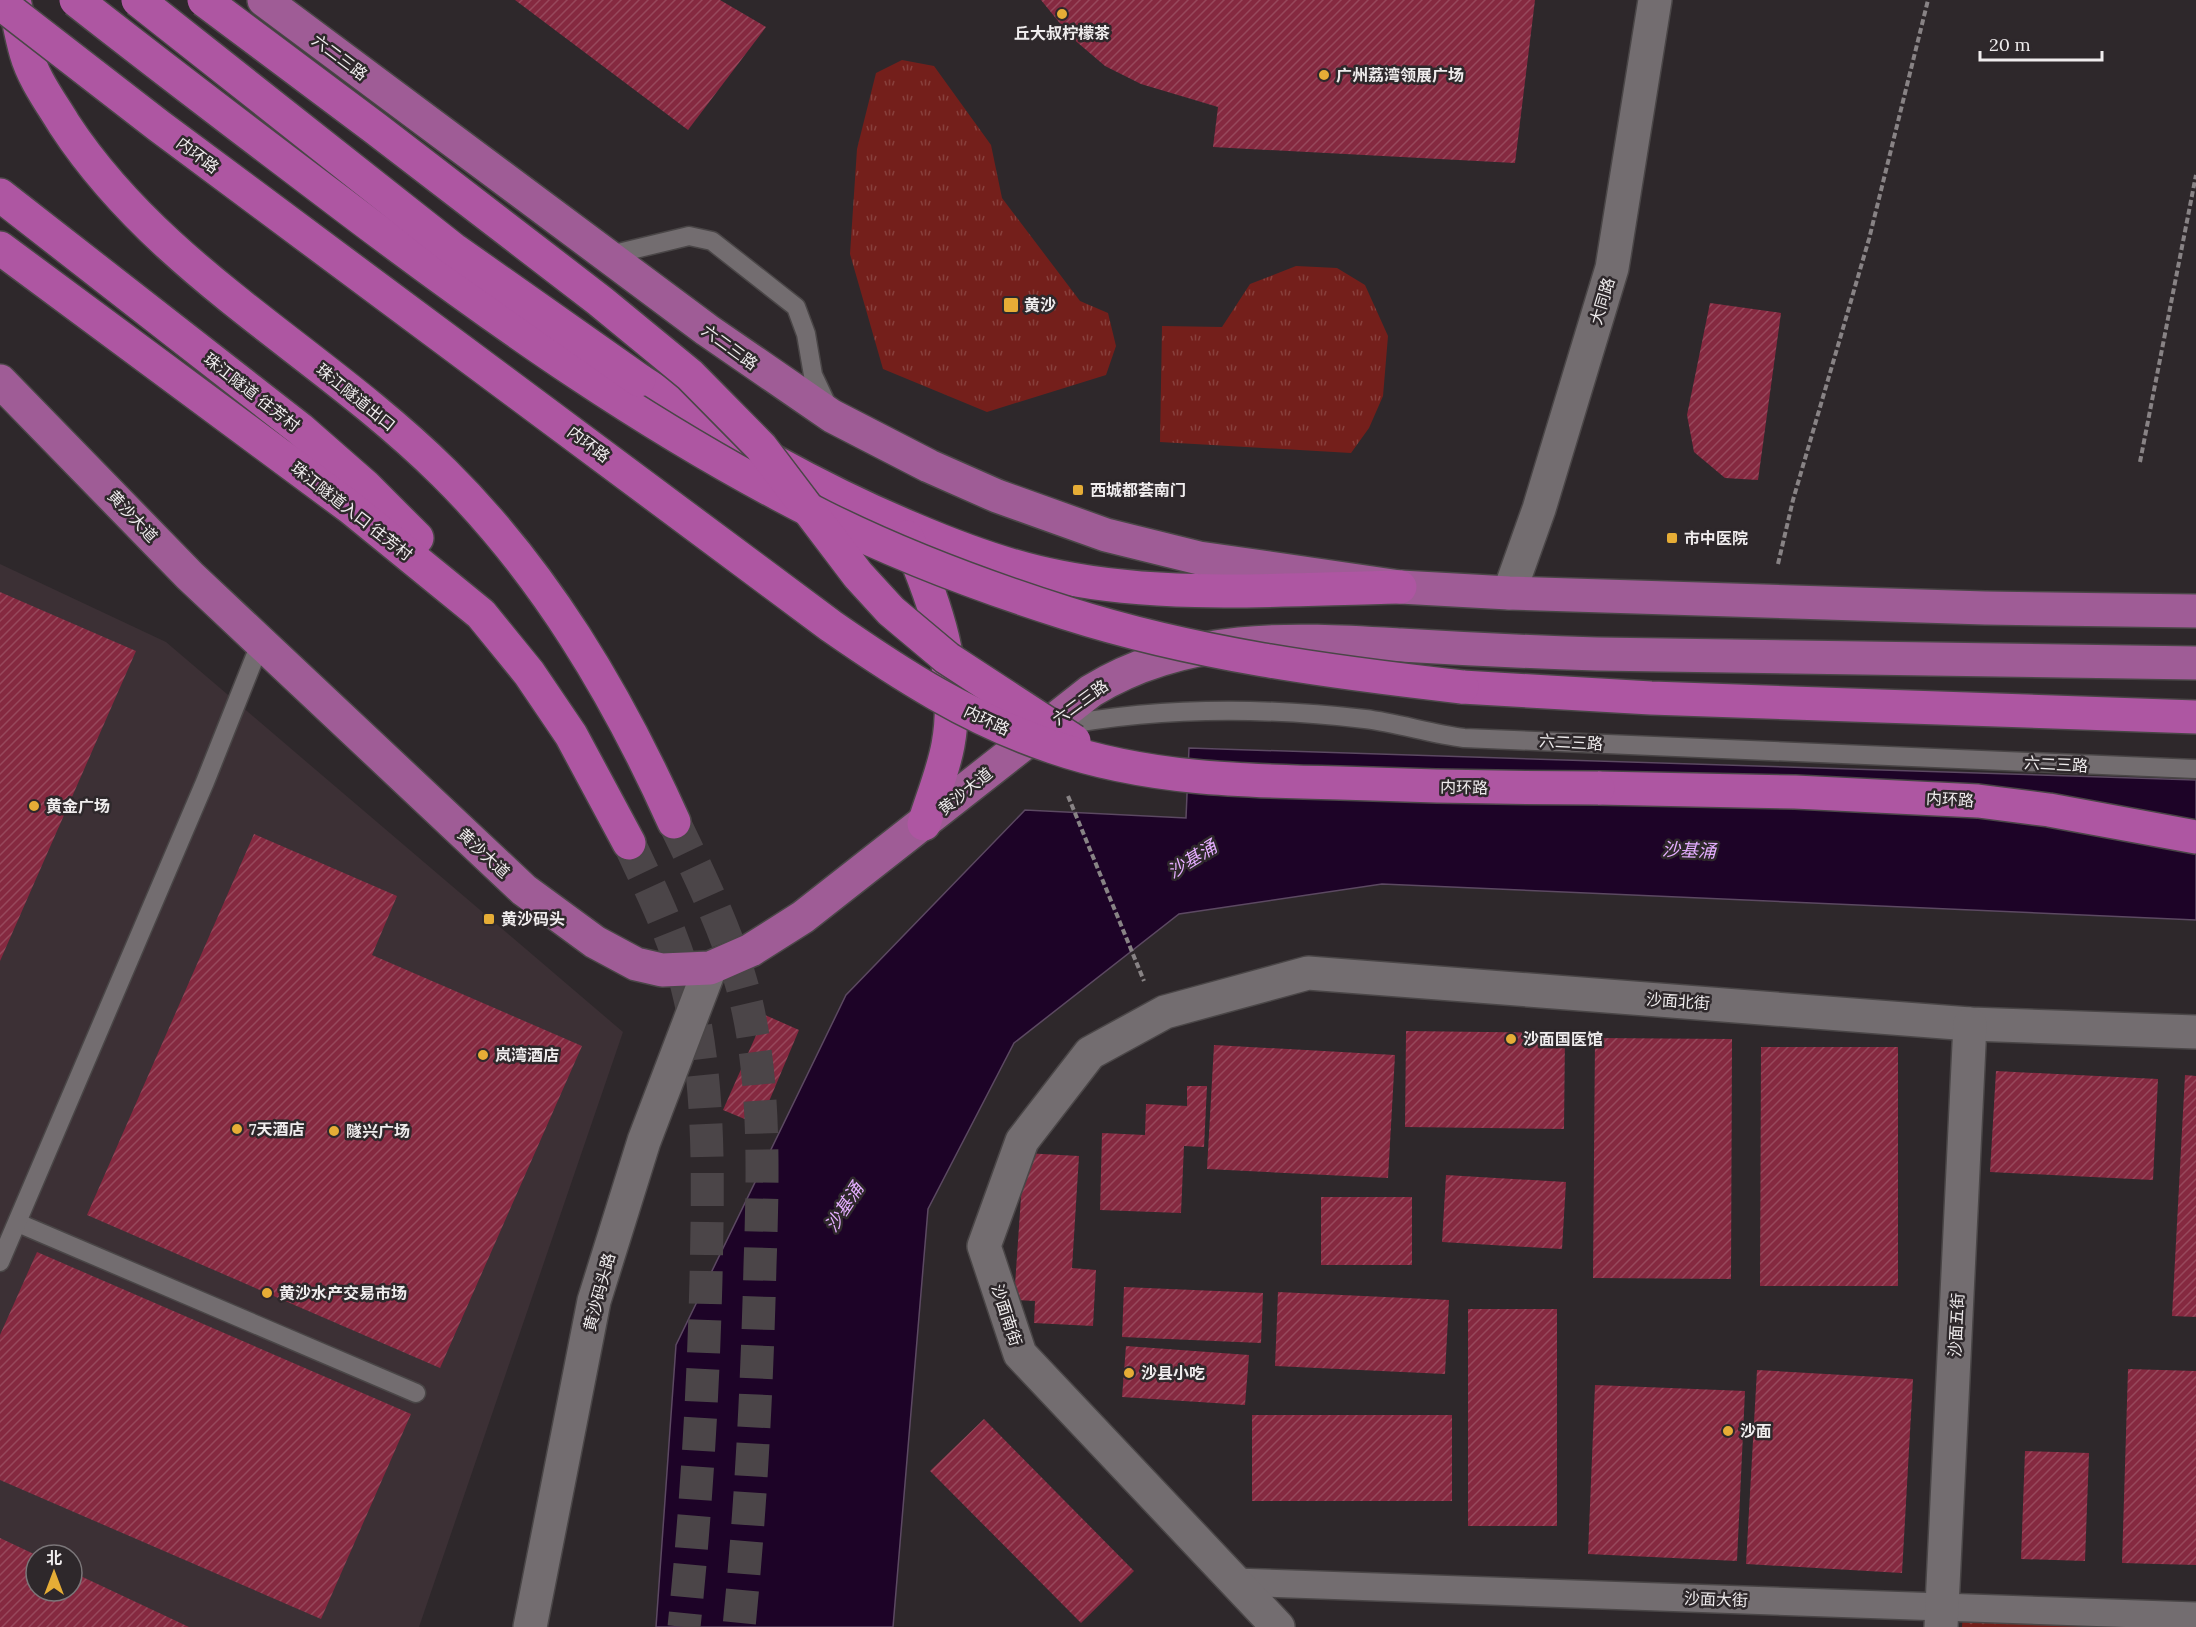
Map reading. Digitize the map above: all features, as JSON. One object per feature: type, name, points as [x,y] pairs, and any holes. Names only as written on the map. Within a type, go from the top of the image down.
[{"type":"highway","name":"珠江隧道出口","points":[[14,0],[26,54],[43,91],[84,154],[128,204],[169,246],[217,288],[397,430],[444,473],[521,560],[600,674],[629,727],[674,822]]},
{"type":"highway","points":[[76,0],[422,264],[554,358],[670,433],[826,519],[924,561],[1070,614],[1192,646],[1264,661],[1349,674],[1462,687],[1651,698],[2196,717]]},
{"type":"highway","points":[[204,0],[375,128],[690,375],[761,447],[858,575],[891,611],[947,658],[1111,764]]},
{"type":"highway","points":[[138,1],[453,249],[639,380],[739,444],[798,477],[948,544],[1030,571],[1089,582],[1235,590],[1400,587]]},
{"type":"highway","name":"内环路","points":[[0,3],[159,126],[883,662],[923,688],[996,725],[1051,747],[1111,764],[1169,775],[1242,781],[1451,787],[1795,792],[1978,801],[2049,810],[2196,837]]},
{"type":"highway","name":"珠江隧道 往芳村","points":[[0,195],[300,429],[365,486],[411,532],[481,614]]},
{"type":"highway","name":"珠江隧道入口 往芳村","points":[[0,248],[351,508],[481,614],[529,673],[571,735],[629,843]]},
{"type":"highway","points":[[901,524],[942,634],[951,692],[948,744],[924,824]]},
{"type":"main road","name":"六二三路","points":[[264,0],[606,256],[755,365],[832,416],[929,466],[997,496],[1106,535],[1198,558],[1400,587],[1509,594],[1770,602],[2196,611]]},
{"type":"main road","name":"黄沙大道","points":[[0,381],[190,576],[260,644],[524,890],[595,942],[636,964],[662,970],[710,968],[751,950],[803,917],[1044,729]]},
{"type":"main road","name":"六二三路","points":[[1044,729],[1091,691],[1133,669],[1184,651],[1258,641],[1297,640],[1588,653],[2196,663]]},
{"type":"street","name":"大同路","points":[[1509,594],[1539,509],[1612,268],[1655,0]]},
{"type":"street","name":"黄沙码头路","points":[[530,1627],[594,1301],[644,1141],[710,968]]},
{"type":"street","name":"沙面北街","points":[[1165,1011],[1308,973],[1970,1024],[2196,1032]]},
{"type":"street","name":"沙面南街","points":[[1165,1011],[1090,1053],[1022,1141],[984,1246],[1020,1354],[1278,1627]]},
{"type":"street","name":"沙面五街","points":[[1942,1617],[1970,1024]]},
{"type":"street","name":"沙面大街","points":[[1235,1582],[1942,1617],[2196,1616]]},
{"type":"lane","points":[[606,256],[663,240],[689,236],[712,241],[796,307],[806,334],[813,375],[832,416]]},
{"type":"lane","points":[[0,1262],[5,1239],[18,1223],[205,782],[260,644]]},
{"type":"lane","name":"六二三路","points":[[1044,729],[1109,716],[1168,711],[1224,712],[1367,719],[1464,738],[2196,769]]},
{"type":"lane","points":[[18,1223],[417,1393]]},
{"type":"path","points":[[1770,602],[1793,500],[1869,239],[1928,0]]},
{"type":"path","points":[[2140,462],[2196,175]]},
{"type":"path","points":[[1068,796],[1139,966]]},
{"type":"shaded area","name":"黄沙水产交易市场","points":[[0,564],[166,642],[623,1032],[419,1627],[0,1627]]},
{"type":"green space","points":[[902,60],[934,66],[991,145],[1002,198],[1080,301],[1108,313],[1116,346],[1106,375],[987,412],[883,369],[850,254],[857,149],[876,73]]},
{"type":"green space","points":[[1296,266],[1337,268],[1365,285],[1388,336],[1383,396],[1369,428],[1351,453],[1160,442],[1162,326],[1222,327],[1250,284]]},
{"type":"green space","points":[[1963,1613],[2196,1627],[1962,1627]]},
{"type":"water","name":"沙基涌","points":[[1189,748],[2196,780],[2196,920],[1382,884],[1179,914],[1014,1043],[928,1209],[893,1627],[656,1627],[676,1345],[846,995],[1025,810],[1186,818]]},
{"type":"building","points":[[515,0],[720,0],[766,27],[688,130]]},
{"type":"building","name":"广州荔湾领展广场","points":[[1041,0],[1535,0],[1515,163],[1213,147],[1218,107],[1141,84],[1105,66],[1071,37]]},
{"type":"building","points":[[1710,303],[1781,313],[1758,480],[1725,478],[1694,452],[1687,415]]},
{"type":"building","name":"黄金广场","points":[[0,592],[136,651],[0,961]]},
{"type":"building","name":"隧兴广场","points":[[254,834],[397,896],[372,955],[582,1046],[440,1368],[87,1215]]},
{"type":"building","points":[[765,1015],[799,1030],[759,1125],[723,1110]]},
{"type":"building","points":[[1406,1031],[1565,1033],[1564,1129],[1405,1127]]},
{"type":"building","points":[[1595,1038],[1732,1039],[1731,1279],[1593,1278]]},
{"type":"building","points":[[1214,1045],[1395,1055],[1388,1178],[1207,1169]]},
{"type":"building","points":[[1761,1047],[1898,1047],[1898,1286],[1760,1286]]},
{"type":"building","points":[[1996,1071],[2158,1079],[2153,1180],[1990,1172]]},
{"type":"building","points":[[2185,1075],[2196,1076],[2196,1317],[2172,1316]]},
{"type":"building","points":[[1187,1086],[1207,1086],[1204,1147],[1184,1146],[1181,1213],[1100,1210],[1102,1133],[1145,1135],[1146,1104],[1187,1106]]},
{"type":"building","points":[[1024,1153],[1079,1156],[1072,1268],[1096,1270],[1093,1326],[1034,1323],[1035,1301],[1014,1300]]},
{"type":"building","points":[[1446,1175],[1566,1182],[1562,1249],[1442,1242]]},
{"type":"building","points":[[1321,1197],[1412,1197],[1412,1265],[1321,1265]]},
{"type":"building","points":[[37,1252],[411,1414],[321,1619],[0,1480],[0,1335]]},
{"type":"building","points":[[1124,1287],[1263,1293],[1261,1343],[1122,1337]]},
{"type":"building","points":[[1278,1292],[1449,1300],[1445,1374],[1275,1366]]},
{"type":"building","points":[[1468,1309],[1557,1309],[1557,1526],[1468,1526]]},
{"type":"building","points":[[1126,1346],[1249,1355],[1245,1405],[1122,1397]]},
{"type":"building","points":[[2128,1369],[2196,1371],[2196,1565],[2122,1563]]},
{"type":"building","points":[[1757,1370],[1913,1379],[1902,1573],[1746,1564]]},
{"type":"building","points":[[1595,1385],[1745,1391],[1737,1561],[1588,1554]]},
{"type":"building","points":[[1252,1415],[1452,1415],[1452,1501],[1252,1501]]},
{"type":"building","points":[[984,1419],[1134,1571],[1081,1623],[930,1471]]},
{"type":"building","points":[[2025,1451],[2089,1453],[2085,1561],[2021,1559]]},
{"type":"building","points":[[0,1538],[24,1549],[24,1603],[84,1603],[84,1578],[189,1627],[0,1627]]},
{"type":"tunnel","points":[[674,822],[712,904],[737,967],[750,1022],[759,1091],[762,1196],[757,1356],[750,1491],[739,1627]]},
{"type":"tunnel","points":[[629,843],[661,913],[682,967],[695,1022],[704,1095],[707,1169],[705,1322],[701,1410],[684,1627]]},
{"type":"place","name":"丘大叔柠檬茶","points":[[1062,14]]},
{"type":"place","name":"广州荔湾领展广场","points":[[1324,75]]},
{"type":"place","name":"黄沙","points":[[1011,305]]},
{"type":"place","name":"西城都荟南门","points":[[1078,490]]},
{"type":"place","name":"市中医院","points":[[1672,538]]},
{"type":"place","name":"黄金广场","points":[[34,806]]},
{"type":"place","name":"黄沙码头","points":[[489,919]]},
{"type":"place","name":"沙面国医馆","points":[[1511,1039]]},
{"type":"place","name":"岚湾酒店","points":[[483,1055]]},
{"type":"place","name":"7天酒店","points":[[237,1129]]},
{"type":"place","name":"隧兴广场","points":[[334,1131]]},
{"type":"place","name":"黄沙水产交易市场","points":[[267,1293]]},
{"type":"place","name":"沙县小吃","points":[[1129,1373]]},
{"type":"place","name":"沙面","points":[[1728,1431]]}]
